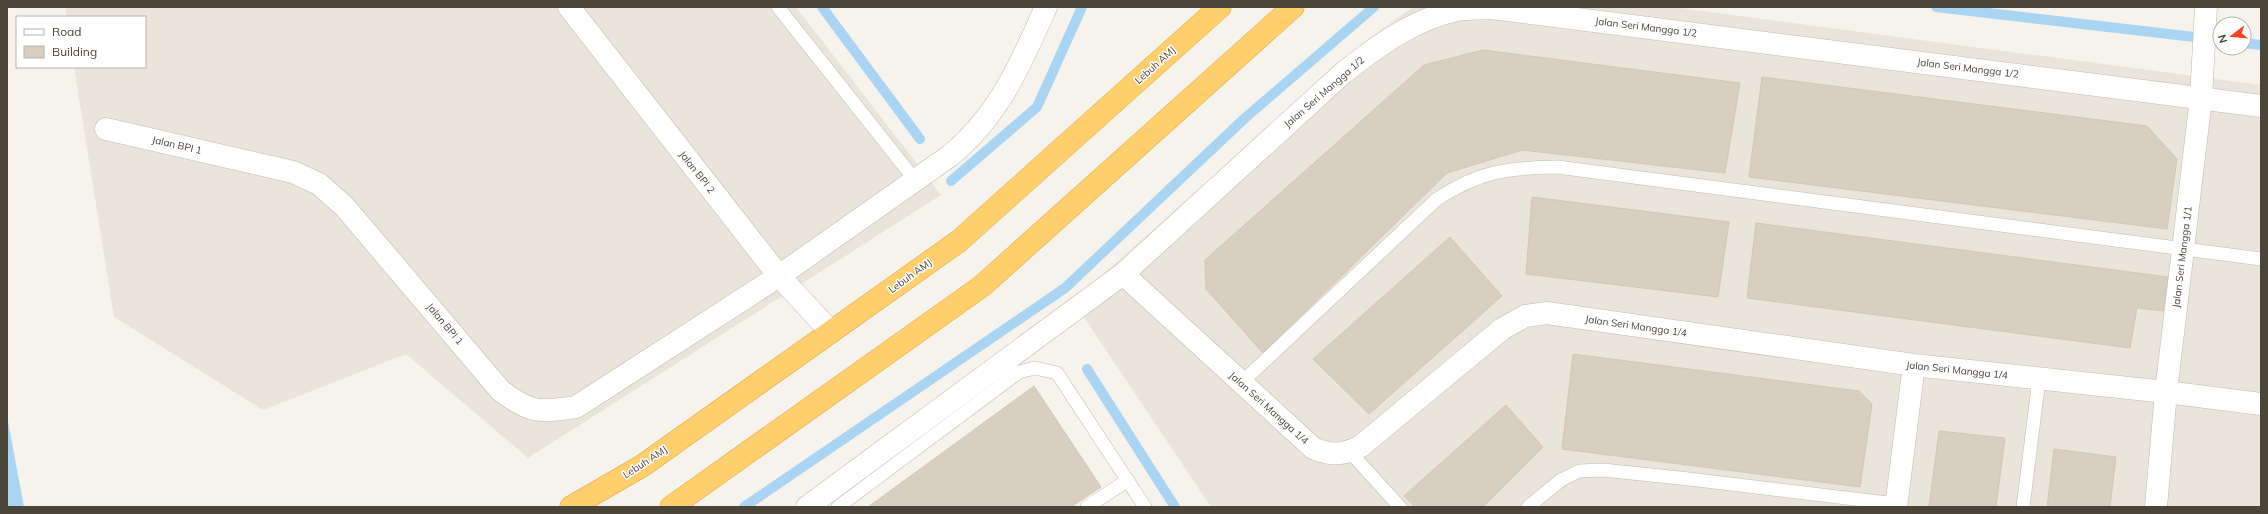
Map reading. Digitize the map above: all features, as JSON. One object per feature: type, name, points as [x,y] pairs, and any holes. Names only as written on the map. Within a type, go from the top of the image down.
[{"type":"highway","name":"Lebuh AMJ","points":[[571,507],[642,466],[959,240],[1220,7]]},
{"type":"highway","points":[[671,507],[982,286],[1293,7]]},
{"type":"street","name":"Jalan BPI 2","points":[[569,7],[779,276],[831,332]]},
{"type":"street","name":"Jalan BPI 1","points":[[106,129],[293,172],[319,184],[344,206],[501,391],[523,407],[547,411],[576,407],[779,276],[972,138],[999,102],[1046,7]]},
{"type":"street","name":"Jalan Seri Mangga 1/2","points":[[807,507],[1123,274],[1336,79],[1369,53],[1395,36],[1425,21],[1458,10],[1492,7],[2261,106]]},
{"type":"street","name":"Jalan Seri Mangga 1/1","points":[[2156,507],[2166,392],[2202,98],[2202,60],[2206,13]]},
{"type":"street","name":"Jalan Seri Mangga 1/4","points":[[1123,274],[1313,448],[1336,454],[1350,452],[1361,446],[1502,329],[1525,316],[1547,313],[1914,366],[2166,392],[2261,404]]},
{"type":"street","points":[[1896,506],[1914,366]]},
{"type":"street","points":[[678,507],[696,490]]},
{"type":"lane","points":[[778,7],[915,180]]},
{"type":"lane","points":[[1241,383],[1437,199],[1461,184],[1491,173],[1522,168],[1557,167],[2261,259]]},
{"type":"lane","points":[[838,507],[1019,372],[1035,368],[1057,373],[1146,507]]},
{"type":"lane","points":[[2023,507],[2039,379]]},
{"type":"lane","points":[[1350,452],[1400,507]]},
{"type":"lane","points":[[1528,507],[1561,480],[1579,471],[1597,470],[1689,479],[1896,506]]},
{"type":"lane","points":[[1087,507],[1128,480]]},
{"type":"shaded area","points":[[65,7],[796,7],[941,195],[528,458],[406,354],[263,410],[114,317],[74,68],[146,68],[146,16],[67,16]]},
{"type":"shaded area","points":[[1413,7],[1673,7],[2261,85],[2261,507],[1211,507],[1073,301],[1364,42]]},
{"type":"water","points":[[7,416],[24,507],[7,507]]},
{"type":"building","points":[[1483,50],[1740,83],[1725,173],[1522,150],[1447,173],[1263,353],[1206,289],[1205,260],[1424,65]]},
{"type":"building","points":[[1762,77],[2147,126],[2177,159],[2167,229],[1749,177]]},
{"type":"building","points":[[1532,197],[1729,222],[1718,297],[1526,274]]},
{"type":"building","points":[[1756,223],[2168,277],[2163,311],[2137,308],[2130,348],[1747,298]]},
{"type":"building","points":[[1450,237],[1502,296],[1369,414],[1313,359]]},
{"type":"building","points":[[1573,354],[1859,391],[1872,404],[1860,487],[1562,449]]},
{"type":"building","points":[[1034,386],[1101,487],[1071,507],[868,507]]},
{"type":"building","points":[[1506,405],[1543,447],[1483,507],[1415,507],[1404,496]]},
{"type":"building","points":[[1939,431],[2005,438],[1996,507],[1929,507]]},
{"type":"building","points":[[2054,449],[2116,457],[2110,507],[2047,507]]},
{"type":"waterway","points":[[822,7],[920,139]]},
{"type":"waterway","points":[[951,181],[1037,107],[1082,7]]},
{"type":"waterway","points":[[744,507],[1065,288],[1245,118],[1374,7]]},
{"type":"waterway","points":[[1936,7],[2212,39]]},
{"type":"waterway","points":[[2252,44],[2261,45]]},
{"type":"waterway","points":[[1087,369],[1175,507]]}]
